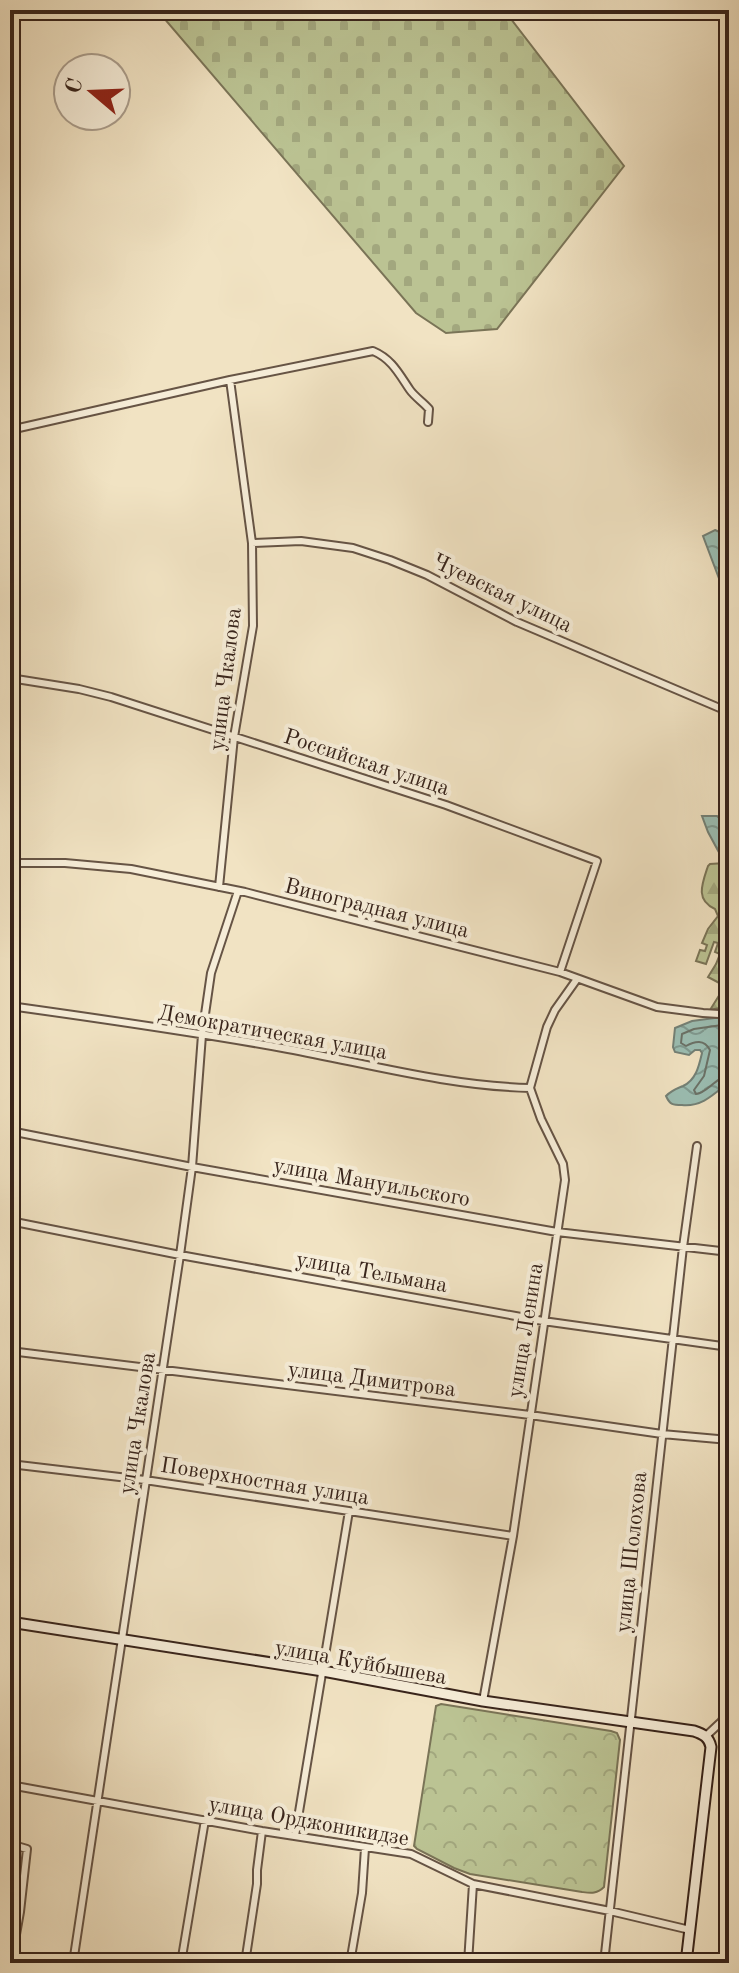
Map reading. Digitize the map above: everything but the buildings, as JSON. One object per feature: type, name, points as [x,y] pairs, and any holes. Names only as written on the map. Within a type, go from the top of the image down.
[{"type":"street","points":[[10,430],[373,351],[399,371],[413,394],[429,409],[428,422]]},
{"type":"street","name":"улица Чкалова","points":[[219,887],[234,737],[253,626],[252,543],[230,380]]},
{"type":"street","name":"Чуевская улица","points":[[252,543],[301,541],[353,548],[390,560],[427,575],[517,622],[729,712]]},
{"type":"street","name":"Российская улица","points":[[10,678],[111,697],[446,805],[597,861],[560,972]]},
{"type":"street","name":"Виноградная улица","points":[[10,863],[65,863],[131,869],[219,887],[560,972],[657,1007],[719,1014],[729,1011]]},
{"type":"street","name":"улица Чкалова","points":[[73,1963],[180,1255],[211,973],[238,891]]},
{"type":"street","points":[[530,1088],[547,1027],[577,979]]},
{"type":"street","name":"Демократическая улица","points":[[10,1006],[315,1054],[433,1079],[492,1087],[530,1088]]},
{"type":"street","name":"улица Ленина","points":[[483,1701],[513,1536],[565,1180],[563,1164],[530,1088]]},
{"type":"street","name":"улица Мануильского","points":[[10,1131],[557,1232],[729,1252]]},
{"type":"street","name":"улица Шолохова","points":[[604,1963],[683,1247],[697,1146]]},
{"type":"street","name":"улица Тельмана","points":[[10,1221],[543,1321],[729,1347]]},
{"type":"street","name":"улица Димитрова","points":[[10,1351],[729,1440]]},
{"type":"street","name":"Поверхностная улица","points":[[10,1464],[145,1480],[513,1536]]},
{"type":"street","points":[[295,1836],[349,1511]]},
{"type":"street","name":"улица Куйбышева","points":[[10,1622],[323,1671],[483,1701],[694,1731],[706,1736]]},
{"type":"street","points":[[686,1963],[711,1747],[706,1736],[729,1709]]},
{"type":"street","name":"улица Орджоникидзе","points":[[10,1785],[262,1831],[411,1854],[473,1884],[690,1930]]},
{"type":"street","points":[[181,1963],[205,1820]]},
{"type":"street","points":[[245,1963],[262,1831]]},
{"type":"street","points":[[10,1844],[27,1849],[11,1963]]},
{"type":"street","points":[[350,1963],[362,1893],[365,1848]]},
{"type":"street","points":[[468,1963],[473,1884]]},
{"type":"green space","points":[[157,10],[504,10],[624,166],[497,329],[446,333],[416,313]]},
{"type":"green space","points":[[725,863],[729,873],[729,1006],[710,1010],[725,986],[708,977],[720,954],[715,952],[718,943],[714,942],[706,964],[696,961],[700,950],[705,951],[707,945],[702,943],[718,916],[702,896],[702,885],[710,864]]},
{"type":"green space","points":[[441,1704],[617,1733],[620,1740],[604,1887],[596,1892],[585,1892],[470,1874],[414,1846],[436,1706]]},
{"type":"water","points":[[715,530],[729,536],[729,605],[703,536]]},
{"type":"water","points":[[702,816],[717,816],[729,827],[729,871],[708,832]]},
{"type":"water","points":[[729,1017],[729,1082],[702,1102],[672,1104],[666,1096],[691,1080],[702,1053],[700,1050],[689,1055],[675,1052],[675,1028],[692,1021]]}]
